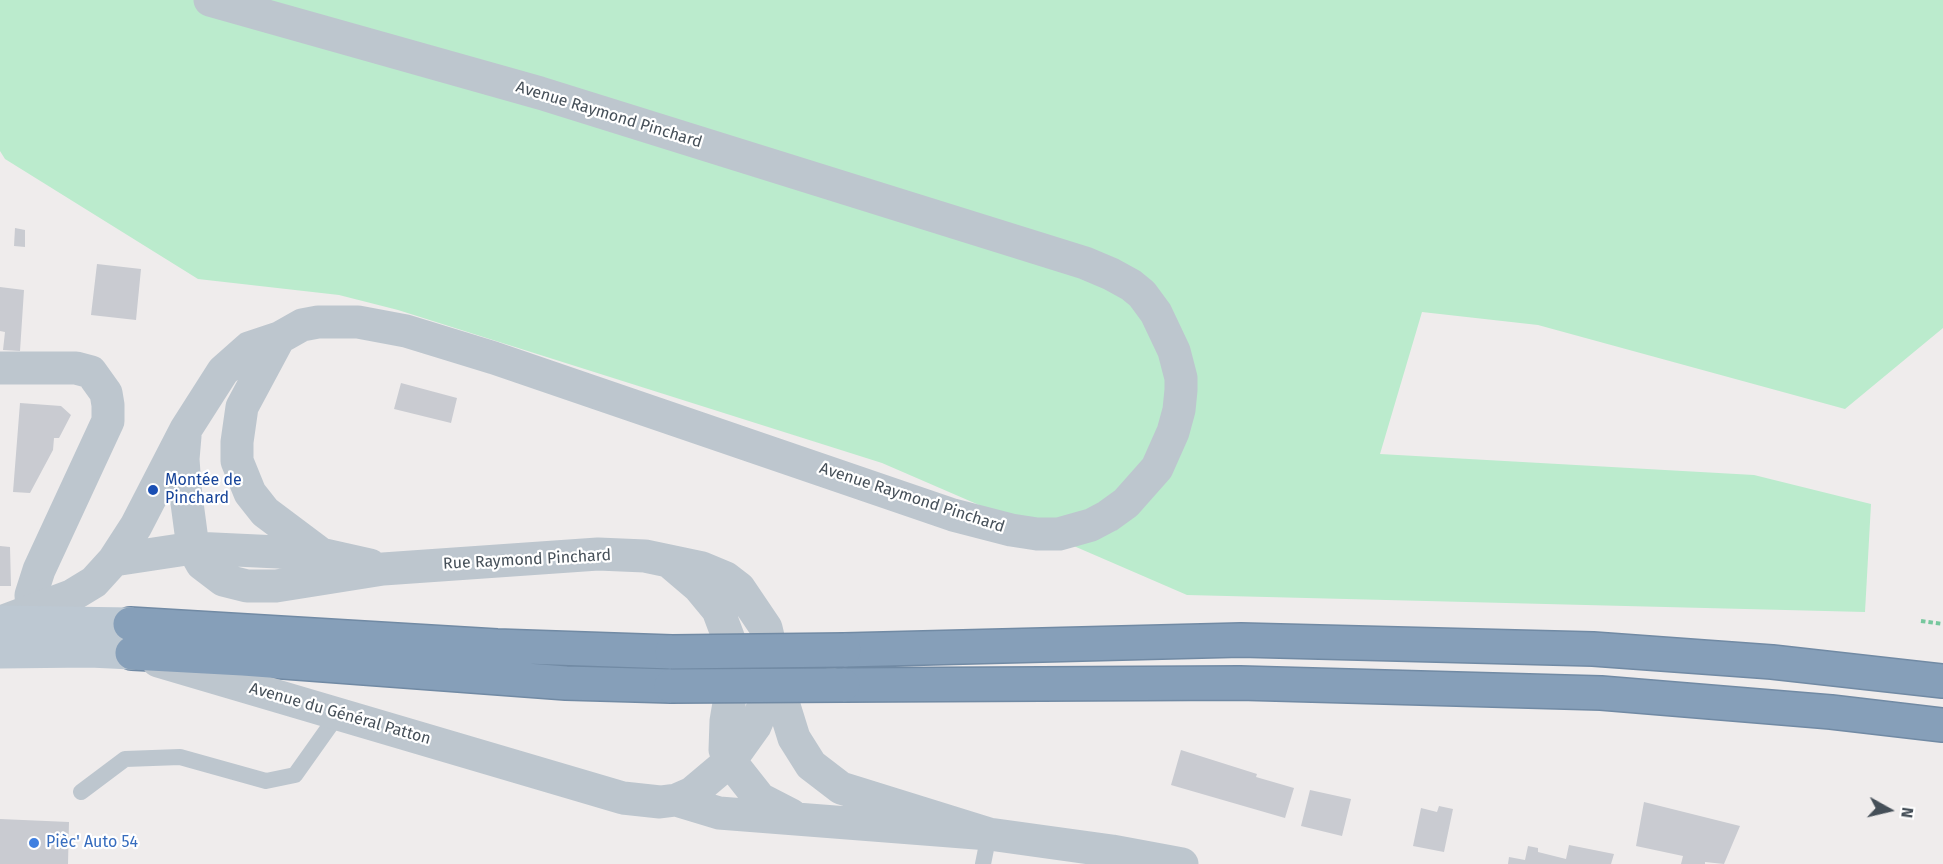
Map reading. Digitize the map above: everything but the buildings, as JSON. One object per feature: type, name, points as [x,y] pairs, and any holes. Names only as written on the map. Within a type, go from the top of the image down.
[{"type":"highway","points":[[131,638],[672,652],[1241,640],[1593,649],[1772,662],[1943,681]]},
{"type":"highway","points":[[131,638],[243,659],[585,684],[671,686],[1240,683],[1601,693],[1831,712],[1943,725]]},
{"type":"main road","name":"Avenue du Général Patton","points":[[0,632],[131,638]]},
{"type":"street","name":"Avenue Raymond Pinchard","points":[[0,632],[32,611],[71,596],[94,582],[114,560],[136,526],[186,429],[223,370],[249,348],[279,338],[303,325],[318,322],[358,322],[406,331],[494,358],[953,515],[1011,530],[1037,534],[1059,534],[1091,525],[1108,516],[1126,503],[1150,477],[1166,450],[1179,410],[1181,390],[1176,357],[1156,313],[1142,294],[1131,285],[1085,263],[540,93],[210,0]]},
{"type":"street","name":"Rue Raymond Pinchard","points":[[279,338],[242,407],[237,460],[250,493],[265,512],[321,554]]},
{"type":"street","points":[[0,368],[76,368],[91,372],[106,393],[108,405],[108,422],[39,570],[31,596],[32,611]]},
{"type":"street","points":[[186,429],[183,459],[193,548]]},
{"type":"street","name":"Rue Raymond Pinchard","points":[[193,548],[202,564],[223,580],[247,586],[276,586],[383,568],[598,554],[645,556],[702,568],[726,578],[739,588],[766,628],[771,653]]},
{"type":"street","name":"Rue Raymond Pinchard","points":[[114,560],[193,548],[321,554],[383,568]]},
{"type":"street","name":"Rue Raymond Pinchard","points":[[670,562],[699,586],[718,610],[730,642],[734,658],[734,674],[726,721],[725,750],[730,762]]},
{"type":"street","name":"Avenue du Général Patton","points":[[131,638],[339,713],[623,798],[660,802],[676,800],[692,793],[730,762],[755,726],[766,700],[771,653]]},
{"type":"street","name":"Avenue du Général Patton","points":[[771,653],[784,710],[794,738],[811,765],[841,788],[986,849]]},
{"type":"street","name":"Avenue du Général Patton","points":[[730,762],[760,799],[798,818]]},
{"type":"street","name":"Avenue du Général Patton","points":[[676,800],[719,813],[798,818],[986,849],[1112,850],[1182,864]]},
{"type":"lane","points":[[81,792],[126,759],[180,757],[266,781],[295,775],[339,713]]},
{"type":"path","points":[[1921,621],[1943,624]]},
{"type":"green space","points":[[0,0],[1943,0],[1943,328],[1845,409],[1538,325],[1422,312],[1380,454],[1754,475],[1871,504],[1865,612],[1187,595],[882,463],[398,310],[339,295],[198,279],[5,159],[0,151]]},
{"type":"place","name":"Montée de Pinchard","points":[[153,490]]},
{"type":"place","name":"Pièc' Auto 54","points":[[34,843]]}]
